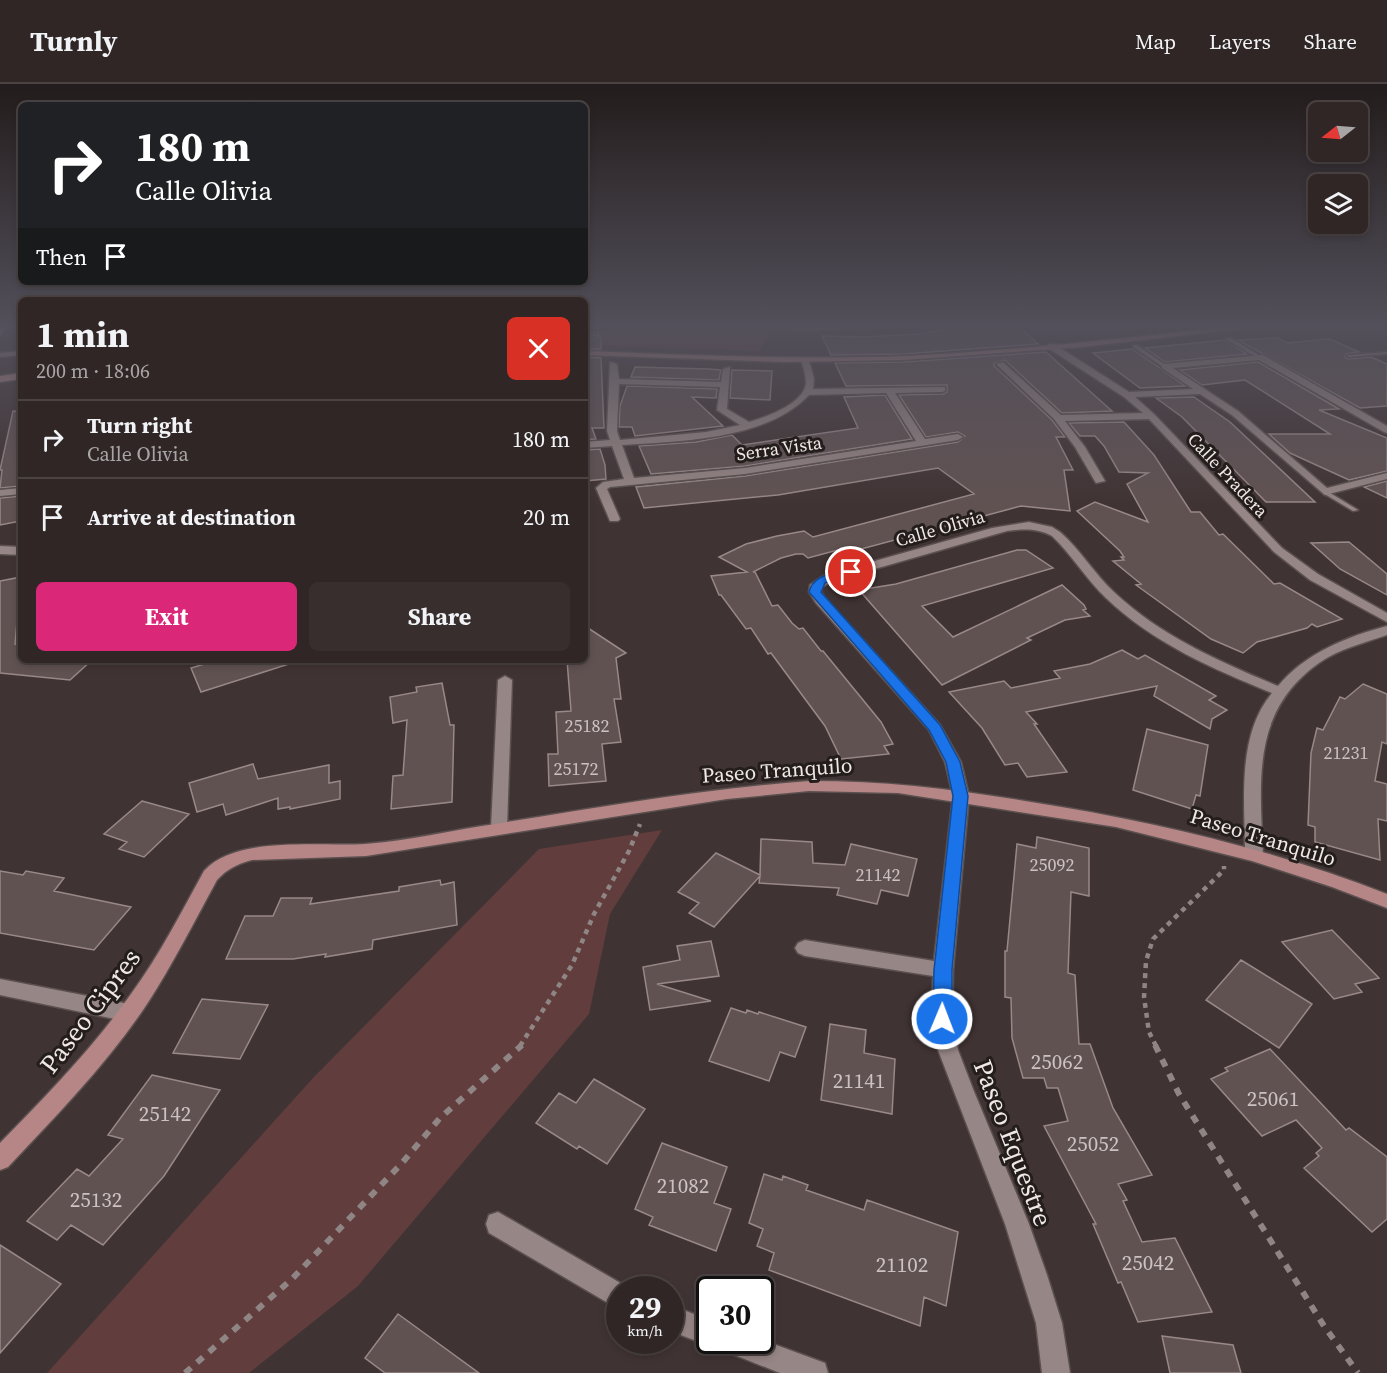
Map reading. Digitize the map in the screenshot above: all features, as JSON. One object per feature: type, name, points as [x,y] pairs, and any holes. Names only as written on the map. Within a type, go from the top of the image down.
[{"type":"street","points":[[615,386],[612,431],[614,442],[630,481]]},
{"type":"street","points":[[724,386],[722,410],[749,426]]},
{"type":"street","points":[[588,445],[720,432],[749,426],[779,415],[801,400],[808,386]]},
{"type":"street","points":[[1028,386],[1060,418],[1082,446],[1100,481]]},
{"type":"street","name":"Calle Pradera","points":[[1113,386],[1151,416],[1278,550],[1314,577],[1387,618]]},
{"type":"street","points":[[1196,386],[1235,413],[1325,492],[1387,476]]},
{"type":"street","points":[[1311,386],[1387,430]]},
{"type":"street","points":[[807,392],[942,389]]},
{"type":"street","points":[[889,390],[922,442]]},
{"type":"street","points":[[1127,395],[1203,391]]},
{"type":"street","points":[[1060,418],[1151,416]]},
{"type":"street","name":"Serra Vista","points":[[614,519],[602,488],[604,485],[746,471],[957,437]]},
{"type":"street","points":[[0,493],[18,491]]},
{"type":"street","name":"Calle Olivia","points":[[816,585],[829,578],[1008,528],[1041,527],[1062,538],[1103,589],[1163,635],[1202,659],[1279,691]]},
{"type":"street","points":[[0,550],[18,551]]},
{"type":"street","name":"Paseo Equestre","points":[[816,585],[815,592],[820,600],[935,728],[953,762],[961,796],[943,970],[942,1019],[948,1050],[1017,1224],[1034,1275],[1049,1323],[1056,1373]]},
{"type":"street","points":[[1254,855],[1253,760],[1261,723],[1279,691],[1316,659],[1387,630]]},
{"type":"street","points":[[499,828],[505,680]]},
{"type":"street","name":"Paseo Tranquilo","points":[[232,859],[252,854],[366,850],[727,793],[809,786],[898,788],[1072,812],[1174,834],[1254,855],[1338,882],[1387,901]]},
{"type":"street","name":"Paseo Cipres","points":[[0,1159],[64,1092],[129,1013],[158,968],[210,876],[219,866],[232,859]]},
{"type":"street","points":[[805,948],[943,970]]},
{"type":"street","points":[[0,987],[129,1013]]},
{"type":"street","points":[[498,1224],[606,1289]]},
{"type":"street","points":[[765,1354],[815,1373]]},
{"type":"lane","points":[[1325,492],[1355,510]]},
{"type":"path","points":[[185,1373],[292,1278],[402,1163],[440,1118],[487,1078],[525,1041],[572,965],[594,914],[629,851],[639,829],[641,807]]},
{"type":"path","points":[[1223,847],[1224,870],[1153,939],[1146,961],[1144,997],[1149,1032],[1179,1094],[1324,1326],[1358,1373]]},
{"type":"shaded area","points":[[662,830],[610,914],[589,1014],[358,1286],[249,1373],[47,1373],[313,1078],[539,849]]},
{"type":"building","points":[[588,386],[602,386],[604,428],[592,428],[596,439],[588,440]]},
{"type":"building","points":[[627,386],[717,389],[716,398],[692,397],[723,426],[635,436],[632,427],[619,427],[620,406]]},
{"type":"building","points":[[731,386],[771,386],[770,400],[730,398]]},
{"type":"building","points":[[947,386],[1016,386],[1052,420],[1065,437],[1056,437],[1073,470],[1064,470],[1070,511],[1021,506],[854,551],[849,547],[808,558],[803,554],[796,554],[781,558],[753,572],[772,606],[778,605],[792,623],[799,629],[803,628],[881,722],[893,744],[884,746],[889,754],[841,759],[825,726],[771,653],[768,654],[751,628],[746,629],[719,595],[711,576],[747,572],[719,557],[746,544],[777,536],[804,531],[813,537],[974,494],[938,468],[778,495],[644,508],[636,487],[745,476],[958,442],[965,436],[958,432],[926,437],[899,395],[947,392]]},
{"type":"building","points":[[1033,386],[1084,386],[1112,411],[1062,413]]},
{"type":"building","points":[[1138,386],[1182,386],[1140,388]]},
{"type":"building","points":[[1255,386],[1300,386],[1339,409],[1319,410],[1387,438],[1387,471],[1349,480],[1290,453],[1269,434],[1330,434]]},
{"type":"building","points":[[1321,386],[1387,386],[1387,406],[1360,408]]},
{"type":"building","points":[[885,395],[912,439],[745,466],[651,474],[639,446],[696,442],[732,435],[742,445],[858,428],[844,397]]},
{"type":"building","points":[[1194,397],[1230,422],[1315,502],[1266,502],[1182,417],[1156,398]]},
{"type":"building","points":[[13,411],[18,412],[18,486],[0,488],[2,470],[0,470]]},
{"type":"building","points":[[1124,422],[1154,455],[1191,512],[1200,512],[1219,535],[1223,534],[1274,584],[1280,583],[1342,619],[1317,627],[1312,624],[1307,628],[1257,642],[1243,653],[1211,639],[1136,585],[1141,584],[1113,561],[1124,560],[1120,551],[1077,511],[1095,502],[1148,522],[1127,484],[1148,473],[1119,472],[1104,446],[1095,436],[1080,436],[1069,423]]},
{"type":"building","points":[[600,449],[606,479],[588,481],[588,450]]},
{"type":"building","points":[[1387,481],[1387,498],[1364,487]]},
{"type":"building","points":[[18,496],[18,522],[0,525],[0,498]]},
{"type":"building","points":[[1349,542],[1387,574],[1387,595],[1340,569],[1311,543]]},
{"type":"building","points":[[1017,550],[1026,550],[1053,568],[922,606],[953,637],[1062,585],[1084,605],[1086,609],[1083,610],[1090,616],[1065,620],[1027,638],[1031,640],[942,685],[859,590],[896,584]]},
{"type":"building","points":[[18,578],[15,644],[18,644],[18,663],[89,663],[70,680],[0,673],[0,581]]},
{"type":"building","points":[[588,628],[626,653],[616,658],[621,699],[614,699],[621,742],[602,744],[606,781],[549,786],[548,754],[558,754],[556,712],[571,711],[567,663],[588,663]]},
{"type":"building","points":[[1122,650],[1138,659],[1145,655],[1216,696],[1209,700],[1227,710],[1212,719],[1210,729],[1154,696],[1157,686],[1026,712],[1037,724],[1034,724],[1067,772],[1027,777],[1018,763],[1005,765],[982,728],[949,692],[1004,681],[1011,688],[1060,678],[1054,671],[1090,664]]},
{"type":"building","points":[[208,663],[289,663],[201,692],[191,668]]},
{"type":"building","points":[[442,683],[450,725],[454,725],[452,802],[391,809],[393,776],[403,775],[407,720],[393,723],[390,697],[417,692],[416,687]]},
{"type":"building","points":[[1363,684],[1387,694],[1387,744],[1382,742],[1375,781],[1387,784],[1387,821],[1378,819],[1380,860],[1315,842],[1315,827],[1308,825],[1311,753],[1317,728],[1323,730],[1340,697],[1345,699]]},
{"type":"building","points":[[1147,729],[1208,745],[1200,796],[1196,795],[1192,809],[1133,790]]},
{"type":"building","points":[[253,764],[258,779],[329,765],[329,783],[340,781],[340,799],[290,809],[290,807],[278,809],[278,798],[226,815],[223,804],[197,812],[189,783]]},
{"type":"building","points":[[142,801],[189,814],[144,857],[119,849],[127,842],[104,834]]},
{"type":"building","points":[[1037,837],[1089,848],[1089,896],[1071,892],[1068,973],[1075,975],[1079,1044],[1090,1044],[1113,1108],[1152,1175],[1118,1184],[1127,1200],[1123,1201],[1142,1242],[1175,1238],[1212,1312],[1138,1322],[1121,1282],[1118,1283],[1093,1224],[1096,1224],[1044,1126],[1068,1121],[1058,1088],[1047,1088],[1044,1078],[1023,1078],[1012,1038],[1011,998],[1005,997],[1005,951],[1007,951],[1017,844],[1036,848]]},
{"type":"building","points":[[761,839],[812,842],[813,863],[845,865],[851,844],[917,859],[908,896],[881,890],[877,904],[837,895],[839,888],[759,883],[760,876],[714,927],[689,913],[699,903],[678,892],[716,853],[760,875]]},
{"type":"building","points":[[0,871],[23,875],[26,871],[64,878],[54,891],[131,907],[94,950],[0,933]]},
{"type":"building","points":[[440,880],[441,885],[454,882],[457,925],[373,940],[372,949],[325,957],[326,954],[293,959],[226,959],[245,916],[273,916],[281,898],[312,898],[310,904],[399,891],[399,887]]},
{"type":"building","points":[[1332,930],[1379,978],[1355,984],[1362,992],[1334,999],[1282,942]]},
{"type":"building","points":[[711,941],[719,976],[657,984],[711,1001],[650,1010],[643,967],[680,960],[677,946]]},
{"type":"building","points":[[1241,960],[1312,1004],[1279,1048],[1206,1000]]},
{"type":"building","points":[[202,999],[268,1005],[240,1059],[173,1053]]},
{"type":"building","points":[[731,1008],[746,1013],[747,1010],[758,1014],[759,1012],[806,1027],[795,1057],[780,1052],[769,1081],[709,1061]]},
{"type":"building","points":[[830,1024],[866,1030],[864,1053],[895,1059],[892,1114],[821,1100]]},
{"type":"building","points":[[1270,1049],[1346,1130],[1349,1128],[1387,1157],[1387,1219],[1372,1232],[1304,1168],[1319,1156],[1316,1153],[1322,1148],[1296,1120],[1262,1136],[1211,1079],[1228,1071],[1225,1068]]},
{"type":"building","points":[[152,1075],[220,1090],[164,1176],[103,1245],[71,1225],[57,1240],[27,1221],[77,1169],[89,1176],[123,1139],[108,1135]]},
{"type":"building","points":[[594,1079],[645,1109],[607,1164],[579,1146],[577,1149],[536,1123],[559,1093],[576,1103]]},
{"type":"building","points":[[662,1143],[727,1167],[714,1203],[731,1209],[716,1251],[649,1225],[653,1217],[635,1209]]},
{"type":"building","points":[[764,1174],[782,1180],[783,1176],[808,1185],[806,1190],[864,1210],[867,1200],[958,1232],[946,1306],[924,1297],[920,1326],[769,1270],[774,1253],[757,1246],[763,1229],[749,1223]]},
{"type":"building","points":[[0,1245],[61,1284],[0,1353]]},
{"type":"building","points":[[398,1314],[479,1373],[385,1373],[365,1358]]},
{"type":"building","points":[[1162,1336],[1233,1345],[1241,1373],[1170,1373]]},
{"type":"route","points":[[851,572],[821,581],[816,585],[815,592],[935,728],[953,762],[961,796],[943,970],[942,1019]]}]
